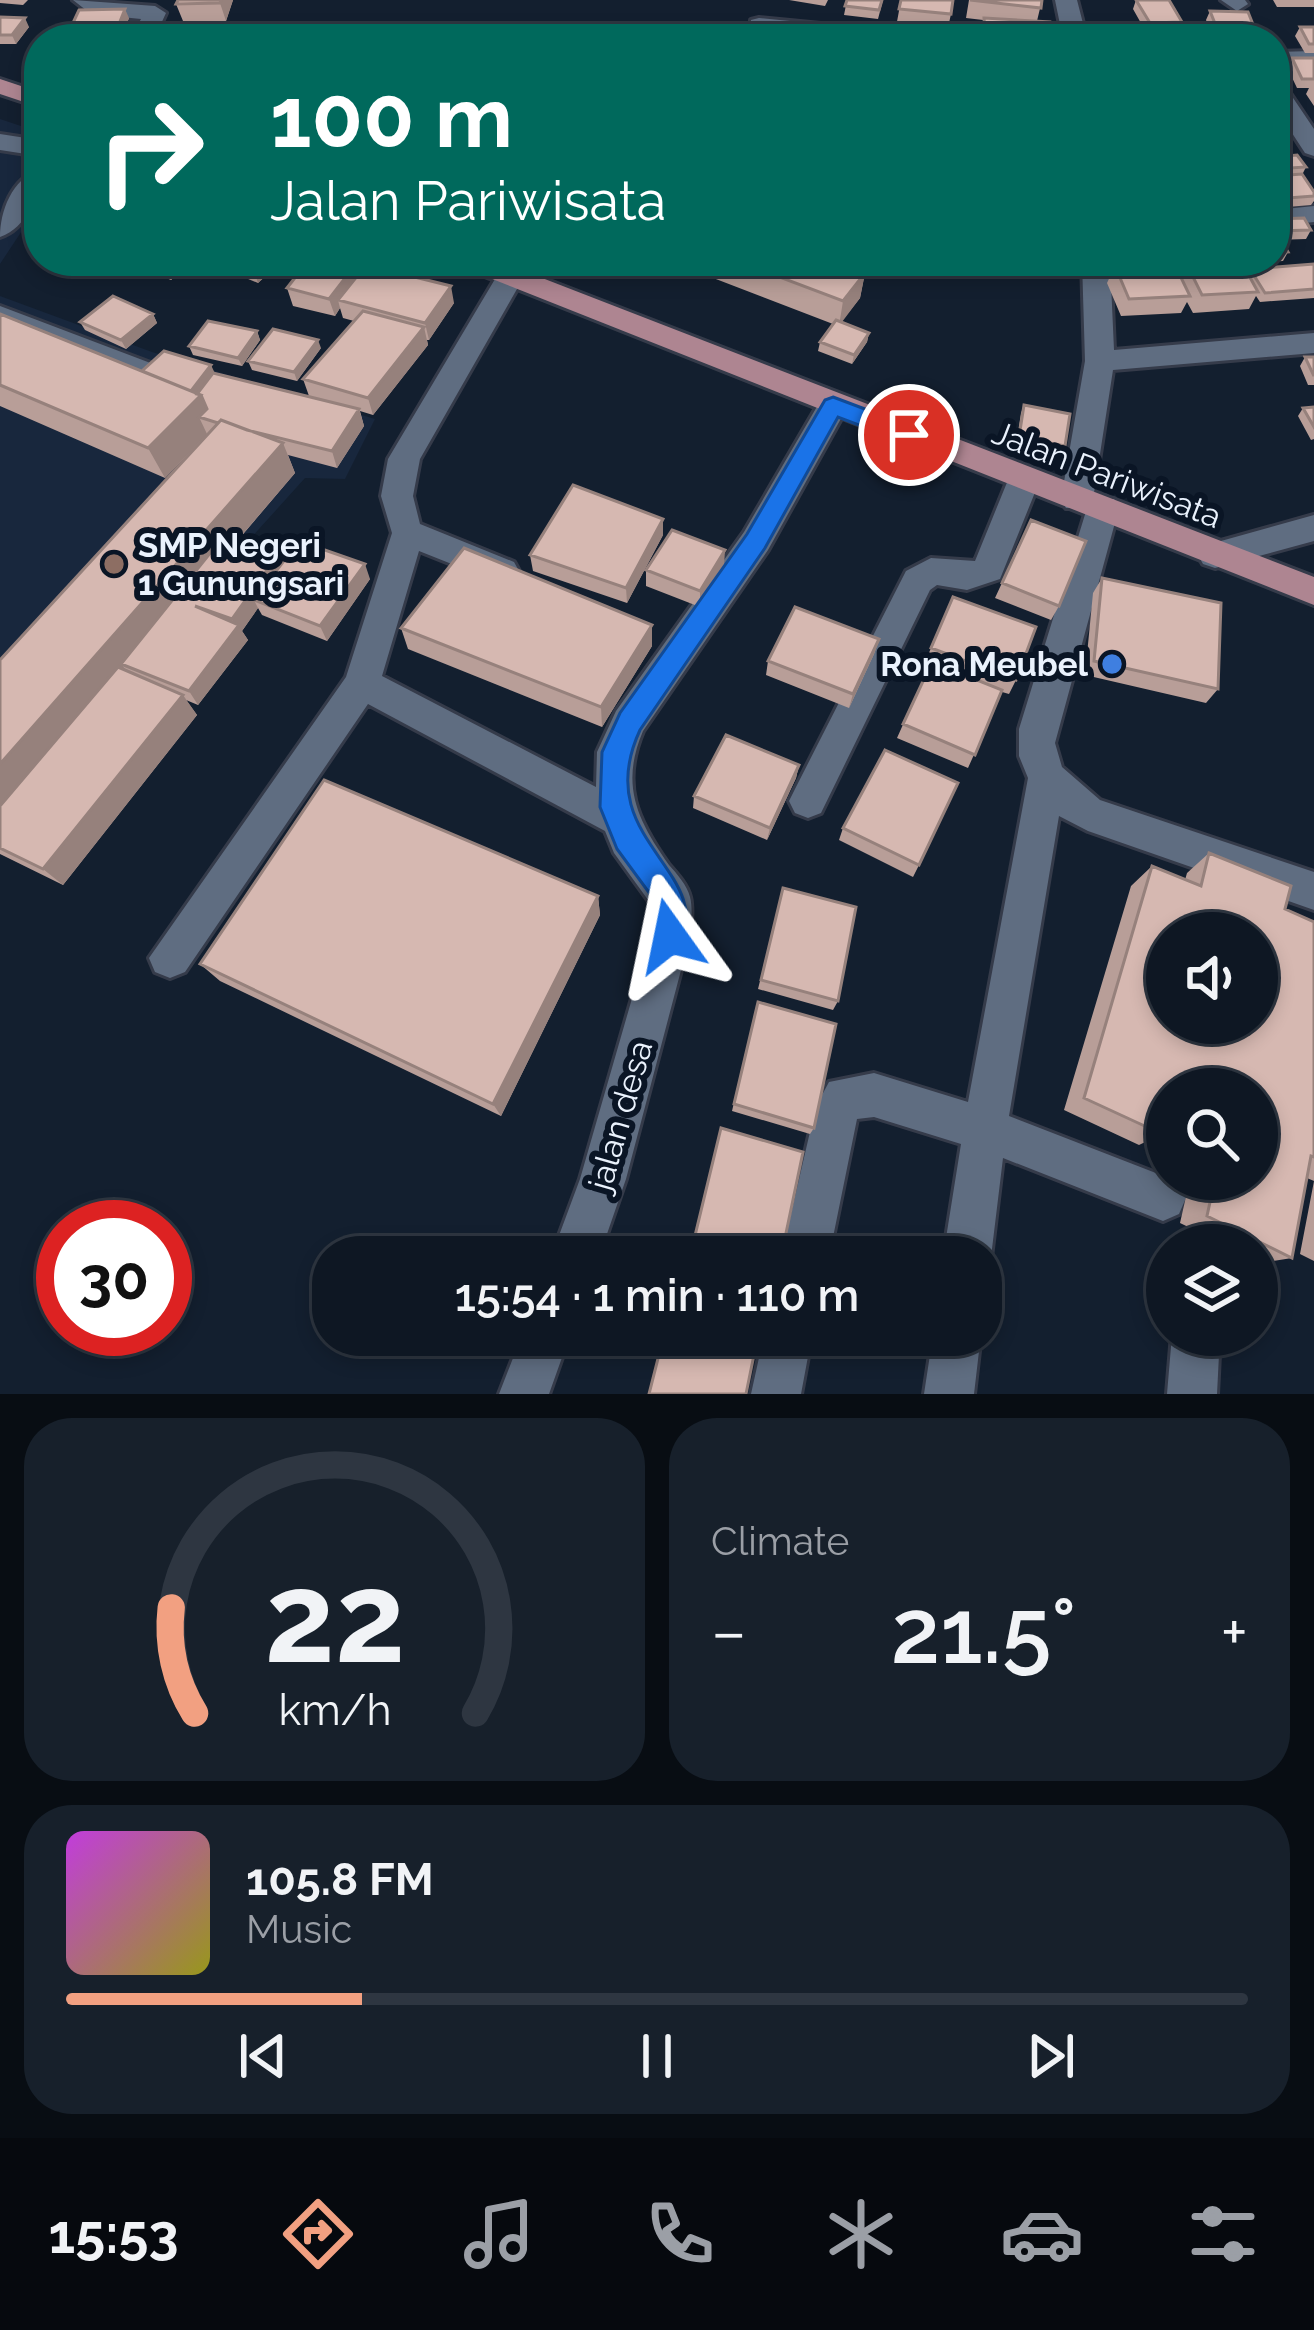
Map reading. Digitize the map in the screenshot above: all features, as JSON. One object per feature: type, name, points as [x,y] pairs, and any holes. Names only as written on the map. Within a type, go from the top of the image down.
[{"type":"main road","name":"Jalan Pariwisata","points":[[513,276],[833,406],[1314,591]]},
{"type":"street","points":[[84,0],[99,9],[155,13],[150,24]]},
{"type":"street","points":[[1290,111],[1314,148]]},
{"type":"street","points":[[0,228],[24,197]]},
{"type":"street","points":[[510,276],[404,459],[394,487],[395,507],[407,532],[430,545],[533,582]]},
{"type":"street","points":[[1097,276],[1100,361],[1090,504],[1037,729],[1036,752],[1047,778],[1063,798],[1101,820],[1314,891]]},
{"type":"street","points":[[0,316],[151,374]]},
{"type":"street","points":[[1100,361],[1314,344]]},
{"type":"street","name":"jalan desa","points":[[582,1236],[603,1178],[670,936],[671,898],[618,818],[613,774],[616,752],[629,722],[756,541],[833,406]]},
{"type":"street","points":[[808,802],[918,581],[931,571],[967,577],[984,573],[1024,480]]},
{"type":"street","points":[[1215,555],[1314,528]]},
{"type":"street","points":[[170,958],[362,682],[407,532]]},
{"type":"street","points":[[362,682],[618,818]]},
{"type":"street","points":[[971,1236],[1047,778]]},
{"type":"street","points":[[810,1236],[838,1106],[845,1098],[874,1095],[985,1129],[1146,1191]]},
{"type":"street","points":[[524,1394],[538,1356]]},
{"type":"street","points":[[776,1394],[784,1356]]},
{"type":"street","points":[[950,1394],[955,1356]]},
{"type":"street","points":[[1192,1394],[1195,1356]]},
{"type":"shaded area","points":[[0,119],[24,127],[24,228],[0,264]]},
{"type":"shaded area","name":"SMP Negeri 1 Gunungsari","points":[[0,296],[152,352],[375,419],[345,479],[305,478],[0,827]]},
{"type":"building","points":[[178,0],[221,0],[176,4]]},
{"type":"building","points":[[847,0],[882,0],[879,10],[845,6]]},
{"type":"building","points":[[901,0],[953,0],[951,14],[899,9]]},
{"type":"building","points":[[970,0],[1042,0],[1041,8]]},
{"type":"building","points":[[1136,0],[1169,0],[1182,22],[1150,23]]},
{"type":"building","points":[[125,9],[119,24],[72,24],[79,10]]},
{"type":"building","points":[[1210,11],[1248,12],[1253,24],[1215,24]]},
{"type":"building","points":[[0,17],[25,18],[12,35],[0,35]]},
{"type":"building","points":[[984,18],[1050,24],[984,24]]},
{"type":"building","points":[[1300,27],[1314,27],[1314,44],[1309,44]]},
{"type":"building","points":[[1292,58],[1314,58],[1314,79],[1302,79]]},
{"type":"building","points":[[1297,155],[1306,167],[1290,168],[1290,156]]},
{"type":"building","points":[[1302,174],[1314,196],[1290,198],[1290,175]]},
{"type":"building","points":[[1290,218],[1304,218],[1311,230],[1290,231]]},
{"type":"building","points":[[1314,264],[1314,289],[1265,293],[1254,276],[1290,276],[1290,266]]},
{"type":"building","points":[[296,276],[347,276],[329,299],[287,288]]},
{"type":"building","points":[[357,276],[411,276],[451,286],[425,323],[338,300]]},
{"type":"building","points":[[777,276],[863,276],[843,301]]},
{"type":"building","points":[[1119,276],[1180,276],[1190,296],[1129,299]]},
{"type":"building","points":[[1192,276],[1249,276],[1258,292],[1202,295]]},
{"type":"building","points":[[113,296],[153,314],[121,340],[80,322]]},
{"type":"building","points":[[363,311],[424,327],[368,398],[303,379]]},
{"type":"building","points":[[0,314],[201,395],[148,448],[0,385]]},
{"type":"building","points":[[836,320],[869,333],[854,355],[820,342]]},
{"type":"building","points":[[208,321],[257,331],[238,358],[189,346]]},
{"type":"building","points":[[273,329],[318,340],[294,372],[248,361]]},
{"type":"building","points":[[164,351],[211,365],[191,391],[142,371]]},
{"type":"building","points":[[213,373],[359,409],[332,451],[221,420],[218,423],[199,417],[207,409],[197,394]]},
{"type":"building","points":[[1024,405],[1070,414],[1065,446],[1019,437]]},
{"type":"building","points":[[1314,407],[1314,427],[1303,408]]},
{"type":"building","points":[[221,420],[283,443],[0,764],[0,660]]},
{"type":"building","points":[[573,485],[663,519],[626,588],[530,555]]},
{"type":"building","points":[[1031,520],[1086,541],[1059,606],[1002,583]]},
{"type":"building","points":[[672,530],[725,550],[700,591],[646,570]]},
{"type":"building","points":[[299,541],[365,564],[320,626],[254,600]]},
{"type":"building","points":[[219,542],[274,560],[232,619],[195,606],[239,625],[189,691],[121,664]]},
{"type":"building","points":[[464,548],[652,625],[601,707],[401,628]]},
{"type":"building","points":[[1102,578],[1221,603],[1218,689],[1094,661]]},
{"type":"building","points":[[953,597],[1036,627],[1016,680],[931,648]]},
{"type":"building","points":[[795,607],[879,639],[853,694],[768,661]]},
{"type":"building","points":[[932,662],[1002,690],[975,755],[903,724]]},
{"type":"building","points":[[118,667],[183,695],[43,869],[0,848],[0,806]]},
{"type":"building","points":[[726,735],[799,765],[770,828],[694,796]]},
{"type":"building","points":[[885,750],[958,783],[919,865],[843,828]]},
{"type":"building","points":[[324,780],[598,896],[493,1104],[200,964]]},
{"type":"building","points":[[1209,853],[1291,886],[1285,909],[1314,922],[1314,1157],[1292,1258],[1278,1251],[1278,1224],[1223,1224],[1207,1216],[1210,1200],[1278,1200],[1278,1068],[1146,1068],[1146,1127],[1084,1098],[1152,866],[1201,886]]},
{"type":"building","points":[[783,888],[856,907],[838,1001],[761,980]]},
{"type":"building","points":[[758,1002],[836,1024],[814,1128],[734,1104]]},
{"type":"building","points":[[721,1128],[803,1152],[785,1236],[695,1236]]},
{"type":"building","points":[[659,1356],[754,1356],[746,1394],[649,1394]]},
{"type":"place","name":"SMP Negeri 1 Gunungsari","points":[[114,564]]},
{"type":"place","name":"Rona Meubel","points":[[1112,664]]},
{"type":"route","points":[[670,936],[671,898],[628,839],[614,807],[616,752],[629,722],[756,541],[833,406],[909,435]]}]
